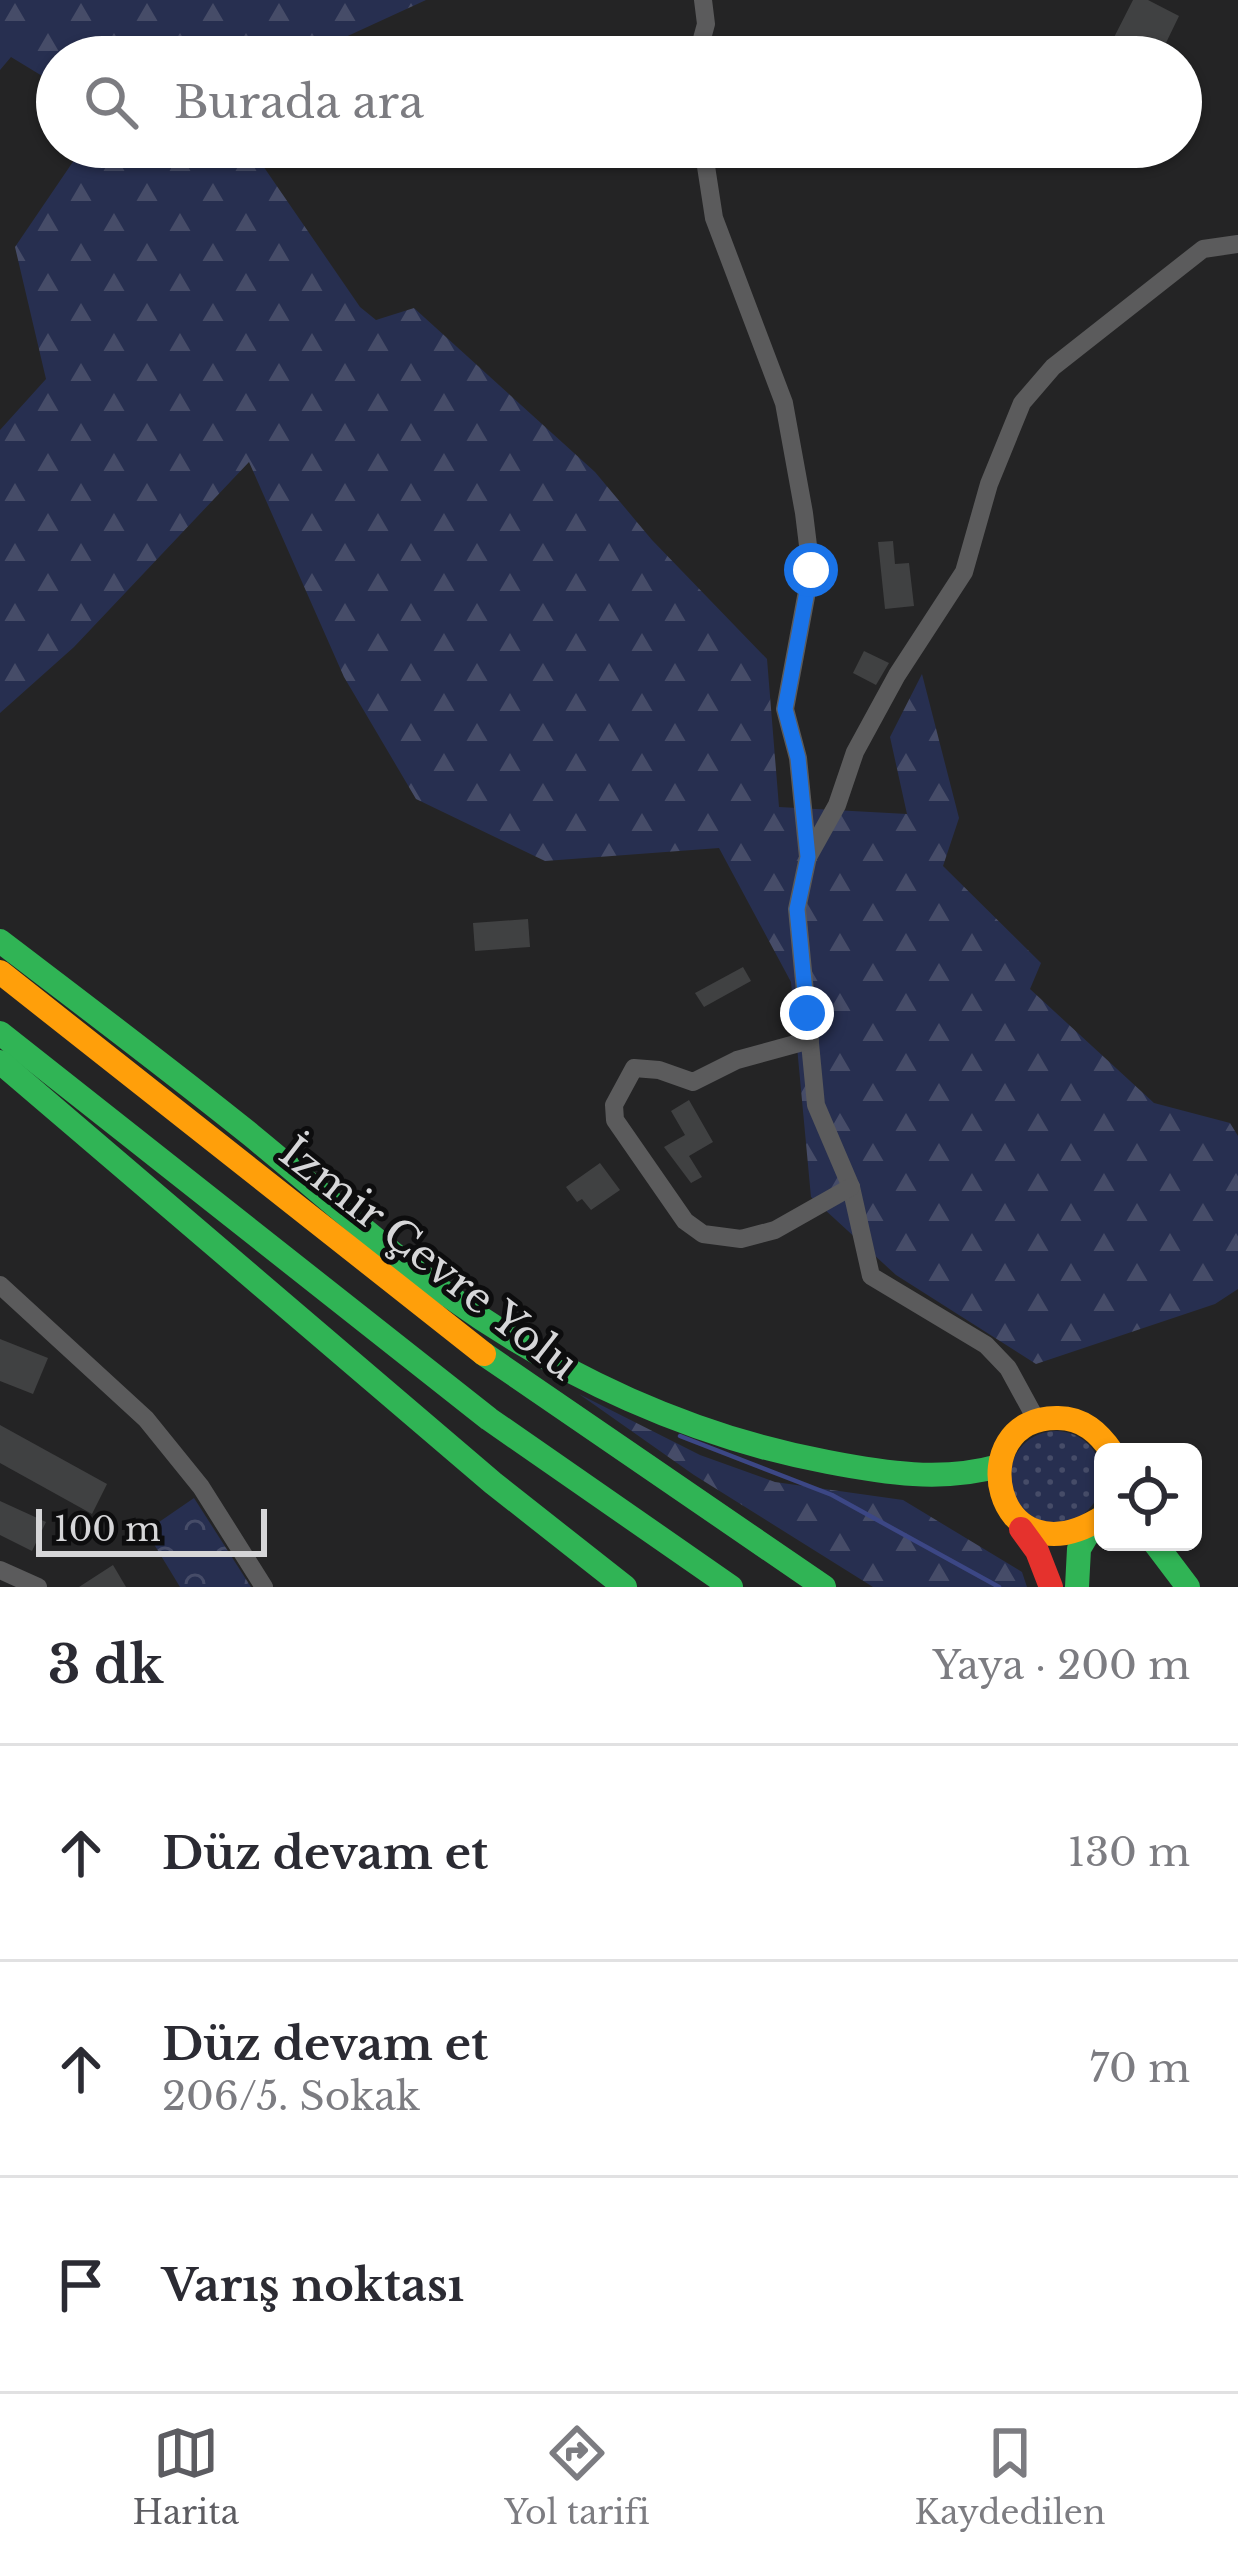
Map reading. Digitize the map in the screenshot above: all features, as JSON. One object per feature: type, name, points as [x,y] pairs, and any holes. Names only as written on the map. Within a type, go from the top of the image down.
[{"type":"main road","points":[[0,941],[254,1138],[406,1265],[508,1336],[547,1357],[675,1414],[792,1454],[942,1478],[999,1466]]},
{"type":"main road","name":"İzmir Çevre Yolu","points":[[0,972],[515,1378],[824,1587]]},
{"type":"main road","name":"İzmir Çevre Yolu","points":[[0,1033],[489,1419],[731,1587]]},
{"type":"main road","points":[[0,1062],[410,1414],[625,1587]]},
{"type":"main road","points":[[1051,1587],[1037,1551],[999,1490],[999,1466],[1012,1438],[1037,1421],[1060,1418],[1082,1423],[1106,1443]]},
{"type":"main road","points":[[1009,1512],[1026,1528],[1048,1537],[1072,1536],[1094,1524]]},
{"type":"main road","points":[[1077,1587],[1079,1549],[1094,1528]]},
{"type":"main road","points":[[1161,1551],[1188,1587]]},
{"type":"street","points":[[703,0],[703,36]]},
{"type":"street","points":[[707,168],[714,218],[784,403],[804,513],[811,570],[785,709],[798,758],[808,857]]},
{"type":"street","points":[[1037,1421],[1008,1369],[986,1345],[871,1276],[850,1187],[816,1105],[797,909],[808,857],[837,805],[854,752],[964,572],[989,484],[1022,403],[1053,367],[1203,249],[1238,244]]},
{"type":"street","points":[[810,1040],[736,1060],[693,1082],[659,1070],[634,1068],[614,1105],[614,1120],[685,1221],[703,1234],[741,1239],[775,1230],[850,1187]]},
{"type":"street","points":[[0,1285],[146,1419],[201,1487],[264,1587]]},
{"type":"street","points":[[0,1570],[38,1587]]},
{"type":"green space","points":[[0,0],[426,0],[348,36],[36,36],[36,72],[11,57],[0,70]]},
{"type":"green space","points":[[69,168],[264,168],[360,307],[376,320],[414,308],[595,472],[652,540],[767,659],[779,807],[907,814],[890,737],[922,674],[959,818],[943,866],[1041,963],[1030,989],[1154,1103],[1230,1123],[1238,1136],[1238,1289],[1215,1304],[1036,1364],[896,1275],[811,1197],[791,982],[719,848],[545,861],[416,799],[344,677],[249,462],[74,647],[0,713],[0,430],[46,379],[15,247]]},
{"type":"green space","points":[[579,1394],[700,1455],[775,1482],[903,1500],[1022,1572],[1027,1587],[873,1587],[694,1475]]},
{"type":"green space","points":[[1056,1431],[1088,1445],[1094,1454],[1094,1500],[1088,1509],[1056,1523],[1024,1509],[1010,1477],[1024,1445]]},
{"type":"green space","points":[[194,1498],[251,1587],[180,1587],[146,1531]]},
{"type":"building","points":[[1133,0],[1148,0],[1179,16],[1169,36],[1115,36]]},
{"type":"building","points":[[893,541],[895,564],[909,563],[914,606],[885,609],[878,542]]},
{"type":"building","points":[[864,651],[889,663],[876,685],[853,673]]},
{"type":"building","points":[[528,919],[530,947],[475,951],[473,923]]},
{"type":"building","points":[[743,967],[751,981],[704,1007],[695,993]]},
{"type":"building","points":[[689,1100],[713,1142],[689,1156],[702,1177],[691,1183],[664,1147],[685,1135],[671,1111]]},
{"type":"building","points":[[600,1163],[620,1190],[591,1210],[566,1187]]},
{"type":"building","points":[[0,1339],[48,1358],[33,1394],[0,1381]]},
{"type":"building","points":[[0,1425],[107,1484],[92,1514],[0,1463]]},
{"type":"building","points":[[0,1501],[46,1522],[32,1551],[0,1535]]},
{"type":"building","points":[[113,1565],[126,1587],[79,1587]]},
{"type":"waterway","points":[[680,1436],[832,1495],[999,1587]]},
{"type":"traffic: fast","points":[[0,941],[220,1110],[423,1277],[492,1325],[582,1377],[727,1437],[828,1462],[935,1475],[999,1466]]},
{"type":"traffic: fast","points":[[0,1033],[489,1419],[731,1587]]},
{"type":"traffic: fast","points":[[0,1062],[493,1483],[625,1587]]},
{"type":"traffic: fast","points":[[484,1354],[824,1587]]},
{"type":"traffic: fast","points":[[1077,1587],[1079,1549],[1092,1527]]},
{"type":"traffic: fast","points":[[1161,1551],[1188,1587]]},
{"type":"traffic: slow","points":[[0,972],[484,1354]]},
{"type":"traffic: slow","points":[[1094,1521],[1065,1533],[1035,1531],[1014,1516],[1002,1493],[1000,1467],[1008,1442],[1027,1425],[1058,1418],[1075,1421],[1105,1443]]},
{"type":"traffic: jam","points":[[1021,1529],[1037,1551],[1051,1587]]},
{"type":"route","points":[[807,1013],[797,909],[808,857],[798,758],[785,709],[811,570]]}]
